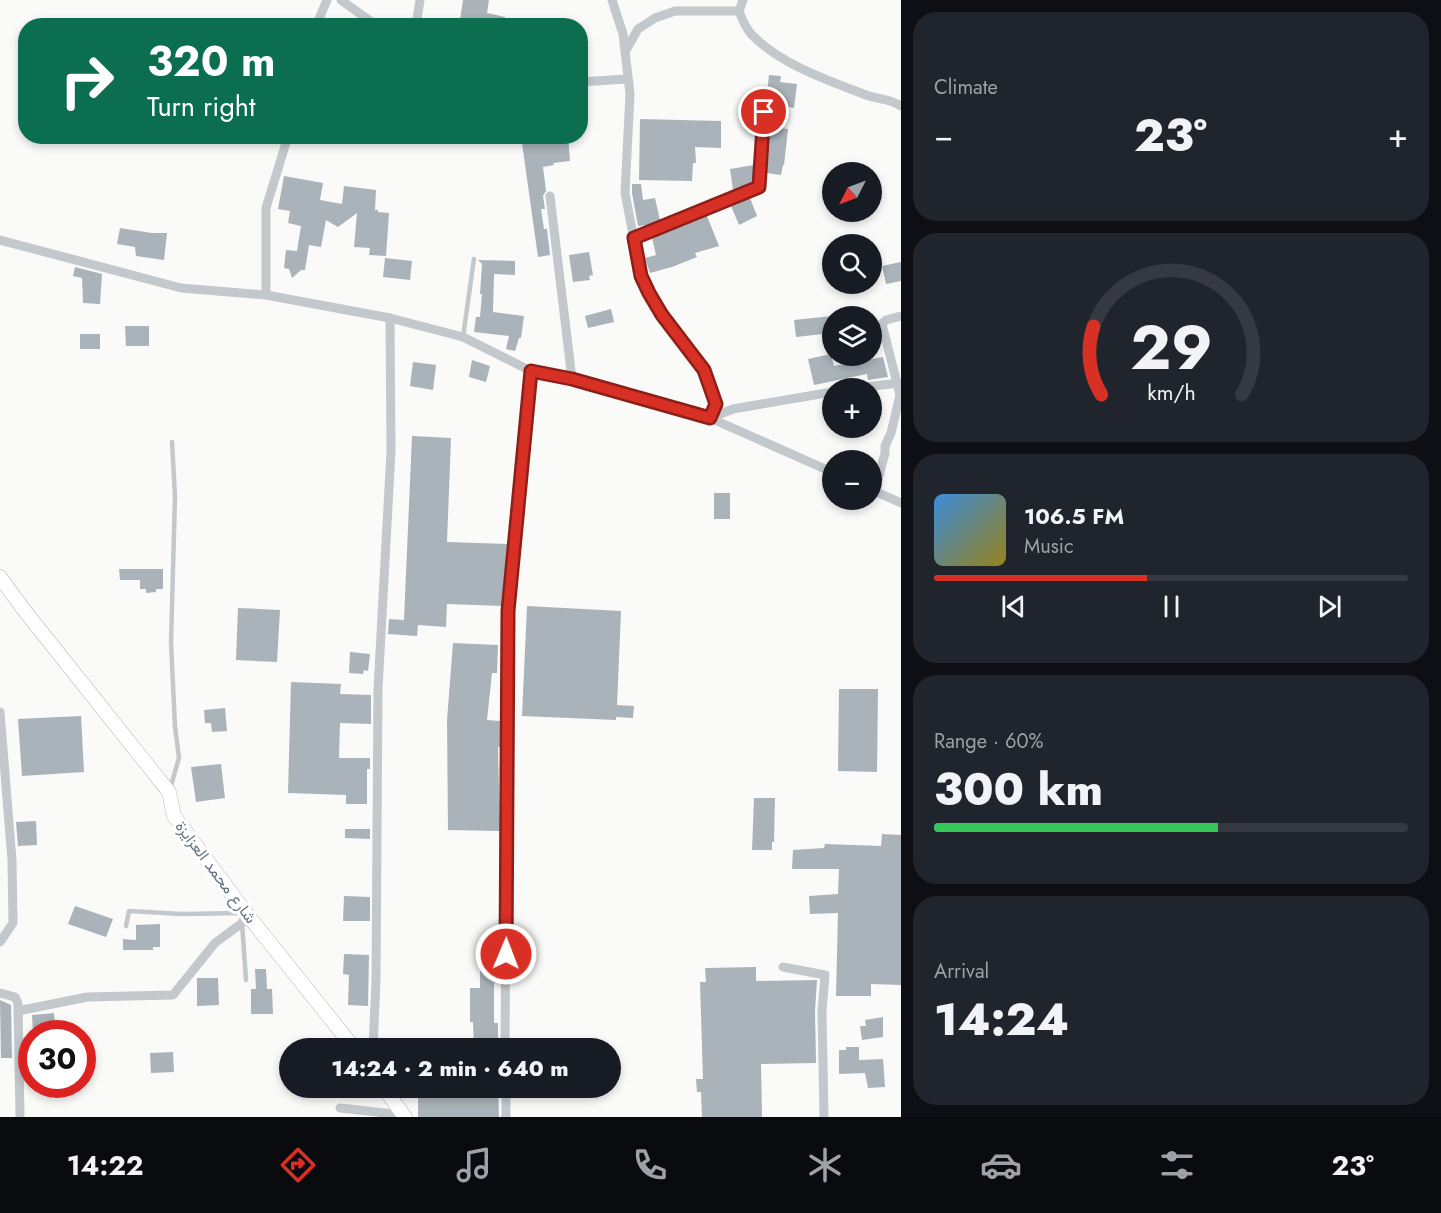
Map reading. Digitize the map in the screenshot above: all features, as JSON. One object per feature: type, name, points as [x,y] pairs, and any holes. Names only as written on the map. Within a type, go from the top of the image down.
[{"type":"main road","name":"شارع محمد العزايزة","points":[[0,577],[169,792],[174,816],[244,918],[346,1038]]},
{"type":"main road","points":[[391,1098],[404,1116]]},
{"type":"street","points":[[319,18],[327,0]]},
{"type":"street","points":[[341,0],[366,18]]},
{"type":"street","points":[[417,18],[420,0]]},
{"type":"street","points":[[612,0],[623,34],[630,94],[625,193],[641,276],[662,315],[704,370],[716,404],[710,418]]},
{"type":"street","points":[[743,0],[739,11],[750,34],[779,57],[858,92],[895,102],[901,106]]},
{"type":"street","points":[[625,52],[638,30],[655,18],[675,11],[739,11]]},
{"type":"street","points":[[588,82],[621,81],[627,78]]},
{"type":"street","points":[[634,238],[759,187],[764,112]]},
{"type":"street","points":[[266,295],[266,208],[286,144]]},
{"type":"street","points":[[550,196],[572,379]]},
{"type":"street","points":[[0,240],[181,288],[266,295],[390,318],[463,337],[531,371],[572,379],[710,418],[822,468]]},
{"type":"street","points":[[882,462],[901,395],[882,324],[885,320],[901,316]]},
{"type":"street","points":[[373,1038],[376,981],[378,689],[391,451],[390,318]]},
{"type":"street","points":[[505,1038],[508,611],[531,371]]},
{"type":"street","points":[[882,385],[898,383]]},
{"type":"street","points":[[710,418],[733,409],[822,394]]},
{"type":"street","points":[[882,494],[901,503]]},
{"type":"street","points":[[0,712],[12,860],[13,923],[0,942]]},
{"type":"street","points":[[18,1011],[87,997],[173,994],[215,943],[244,918]]},
{"type":"street","points":[[783,967],[825,975],[822,1011],[824,1117]]},
{"type":"street","points":[[0,993],[15,997],[18,1002],[20,1117]]},
{"type":"street","points":[[506,1098],[506,1117]]},
{"type":"street","points":[[340,1108],[404,1116]]},
{"type":"lane","points":[[463,337],[474,259]]},
{"type":"lane","points":[[169,792],[179,758],[175,727],[171,642],[175,496],[172,442]]},
{"type":"lane","points":[[126,926],[129,911],[244,918],[246,980]]},
{"type":"building","points":[[463,0],[489,0],[487,13],[505,17],[505,18],[460,18]]},
{"type":"building","points":[[769,75],[781,76],[780,82],[797,84],[794,108],[766,103]]},
{"type":"building","points":[[640,119],[721,121],[721,148],[695,147],[696,163],[693,163],[692,181],[639,180]]},
{"type":"building","points":[[771,127],[788,129],[781,175],[767,173]]},
{"type":"building","points":[[522,144],[569,144],[570,161],[543,167],[546,191],[543,196],[545,209],[541,209],[544,229],[547,229],[550,255],[538,257]]},
{"type":"building","points":[[754,165],[753,182],[733,190],[730,169]]},
{"type":"building","points":[[284,176],[323,183],[320,200],[342,204],[344,186],[376,190],[375,210],[389,213],[386,256],[369,255],[370,248],[354,247],[357,213],[338,227],[326,220],[321,247],[309,245],[305,270],[301,270],[292,278],[289,269],[284,268],[286,250],[297,251],[301,226],[288,223],[290,211],[278,209]]},
{"type":"building","points":[[632,184],[641,184],[643,200],[655,198],[660,220],[638,226]]},
{"type":"building","points":[[750,198],[757,216],[739,225],[731,206]]},
{"type":"building","points":[[707,216],[719,246],[695,253],[697,257],[672,267],[650,273],[645,258],[656,255],[652,238]]},
{"type":"building","points":[[120,228],[167,233],[164,260],[136,256],[135,247],[117,244]]},
{"type":"building","points":[[589,252],[593,275],[589,276],[590,280],[573,282],[569,255]]},
{"type":"building","points":[[385,258],[412,261],[410,280],[383,277]]},
{"type":"building","points":[[478,260],[515,261],[515,275],[494,274],[493,312],[524,316],[521,338],[519,338],[515,351],[506,349],[509,336],[474,332],[476,317],[480,317],[482,294],[480,294],[482,264]]},
{"type":"building","points":[[901,262],[901,281],[886,284],[882,266]]},
{"type":"building","points":[[75,267],[102,274],[100,304],[83,303],[82,278],[73,276]]},
{"type":"building","points":[[611,309],[614,322],[588,328],[585,316]]},
{"type":"building","points":[[822,317],[822,334],[796,337],[794,320]]},
{"type":"building","points":[[125,326],[149,326],[149,346],[126,346]]},
{"type":"building","points":[[80,334],[100,334],[100,349],[80,349]]},
{"type":"building","points":[[822,356],[822,366],[882,366],[883,357],[888,377],[868,378],[867,374],[848,378],[822,378],[822,383],[814,385],[808,359]]},
{"type":"building","points":[[472,360],[490,366],[486,382],[469,377]]},
{"type":"building","points":[[413,362],[436,365],[433,390],[410,386]]},
{"type":"building","points":[[412,436],[451,438],[447,542],[508,544],[502,606],[447,604],[446,627],[418,625],[417,636],[388,634],[389,619],[404,620]]},
{"type":"building","points":[[714,493],[730,493],[730,519],[714,519]]},
{"type":"building","points":[[119,569],[163,569],[163,589],[146,593],[146,589],[140,589],[140,580],[120,580]]},
{"type":"building","points":[[527,606],[621,611],[617,705],[634,706],[633,718],[616,717],[616,720],[522,716]]},
{"type":"building","points":[[238,608],[280,610],[277,662],[236,660]]},
{"type":"building","points":[[453,643],[498,645],[497,673],[492,673],[487,720],[500,721],[500,747],[498,747],[500,831],[448,830],[447,720]]},
{"type":"building","points":[[350,652],[370,654],[368,671],[364,670],[363,674],[349,673]]},
{"type":"building","points":[[291,682],[341,684],[340,694],[371,695],[371,724],[340,723],[339,758],[370,758],[370,769],[367,769],[367,804],[346,804],[346,795],[288,793]]},
{"type":"building","points":[[839,689],[878,689],[877,772],[838,771]]},
{"type":"building","points":[[225,708],[227,731],[212,732],[211,723],[205,723],[204,710]]},
{"type":"building","points":[[81,716],[84,772],[22,776],[18,719]]},
{"type":"building","points":[[221,764],[225,798],[196,802],[191,767]]},
{"type":"building","points":[[754,798],[775,798],[772,850],[752,850]]},
{"type":"building","points":[[36,821],[37,845],[18,846],[16,822]]},
{"type":"building","points":[[345,829],[370,829],[370,839],[345,838]]},
{"type":"building","points":[[882,834],[901,835],[901,985],[871,984],[871,996],[836,996],[838,913],[810,914],[809,896],[838,894],[839,869],[792,869],[793,850],[824,848],[825,844],[881,846]]},
{"type":"building","points":[[344,896],[370,897],[370,921],[343,921]]},
{"type":"building","points":[[75,906],[113,919],[106,937],[68,924]]},
{"type":"building","points":[[160,924],[160,947],[153,947],[153,950],[123,950],[123,939],[136,940],[136,925]]},
{"type":"building","points":[[344,954],[369,955],[368,1006],[348,1005],[349,975],[343,974]]},
{"type":"building","points":[[480,962],[496,962],[494,1023],[498,1023],[498,1038],[474,1038],[473,1022],[470,1022],[470,988],[480,988]]},
{"type":"building","points":[[756,967],[756,981],[817,980],[816,1063],[761,1064],[762,1117],[702,1117],[701,1092],[697,1092],[696,1079],[703,1079],[700,982],[706,982],[705,968]]},
{"type":"building","points":[[255,969],[266,969],[267,989],[272,989],[273,1014],[251,1014],[251,989],[256,989]]},
{"type":"building","points":[[197,978],[218,978],[219,1005],[197,1006]]},
{"type":"building","points":[[0,1000],[11,1005],[12,1058],[1,1058]]},
{"type":"building","points":[[54,1013],[55,1020],[32,1020],[32,1015]]},
{"type":"building","points":[[883,1017],[883,1037],[862,1040],[860,1026],[866,1026],[865,1020]]},
{"type":"building","points":[[846,1047],[859,1047],[859,1060],[883,1059],[885,1087],[868,1088],[865,1073],[839,1074],[839,1050],[846,1050]]},
{"type":"building","points":[[173,1052],[174,1072],[151,1073],[150,1053]]},
{"type":"building","points":[[418,1098],[498,1098],[499,1117],[418,1117]]},
{"type":"route","points":[[506,954],[508,611],[531,371],[572,379],[710,418],[716,404],[704,370],[662,315],[649,293],[641,276],[634,238],[759,187],[764,112]]}]
